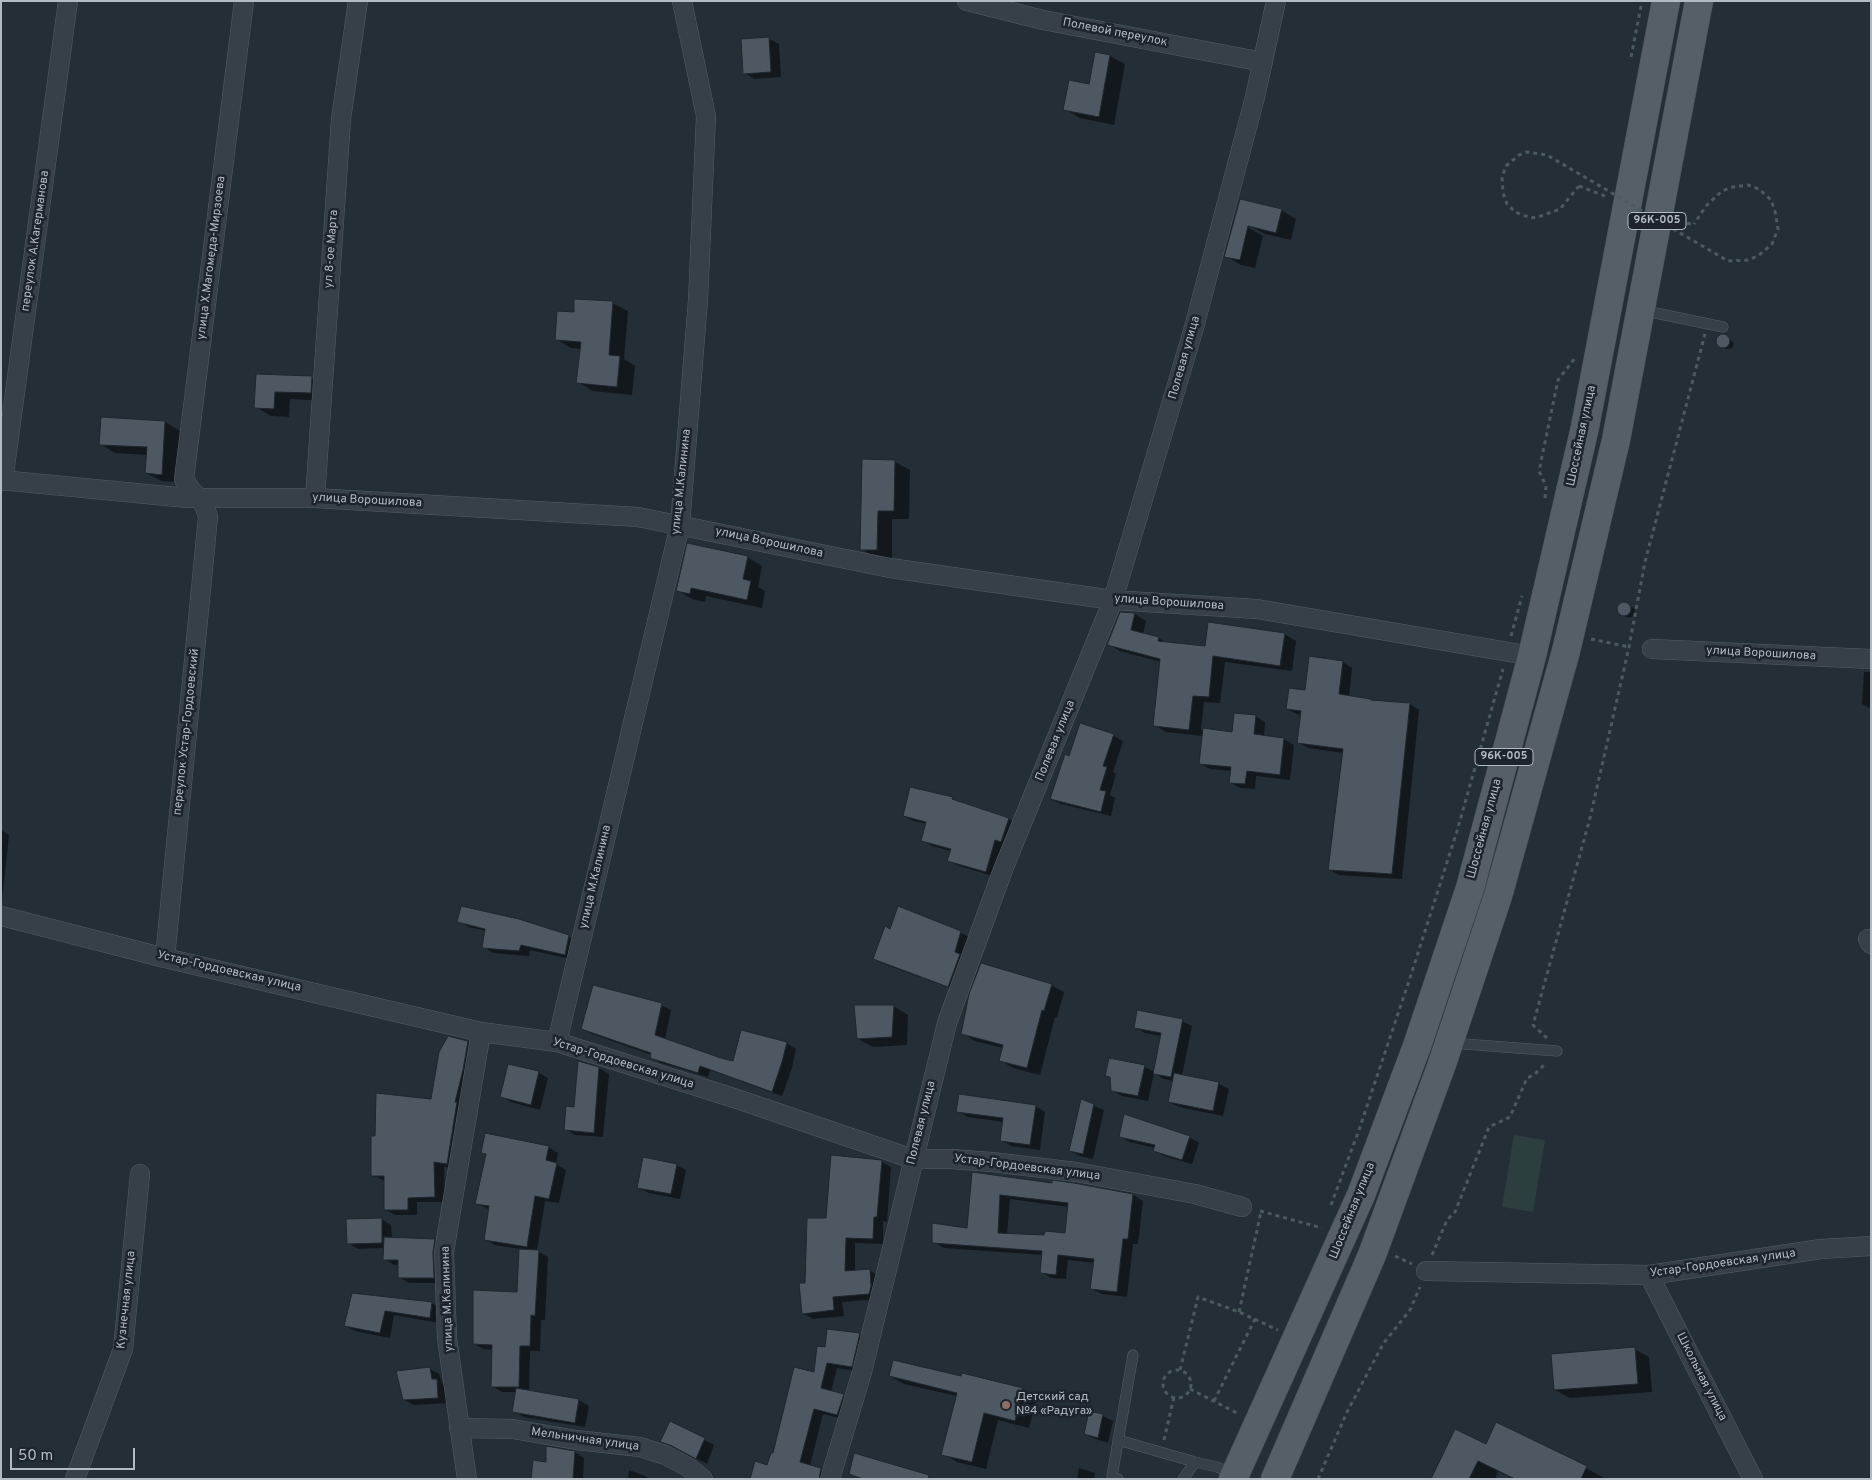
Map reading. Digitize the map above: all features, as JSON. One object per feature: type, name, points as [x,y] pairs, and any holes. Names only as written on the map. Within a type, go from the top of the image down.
[{"type":"main road","name":"Шоссейная улица","points":[[1234,1476],[1348,1226],[1416,1046],[1470,888],[1519,654],[1585,427],[1666,1]]},
{"type":"main road","name":"96К-005","points":[[1275,1479],[1372,1254],[1449,1043],[1498,896],[1566,651],[1616,440],[1699,1]]},
{"type":"street","name":"переулок А.Кагерманова","points":[[2,480],[68,1]]},
{"type":"street","name":"улица Х.Магомеда-Мирзоева","points":[[202,502],[184,479],[244,1]]},
{"type":"street","name":"ул 8-ое Марта","points":[[315,498],[341,119],[358,1]]},
{"type":"street","name":"улица М.Калинина","points":[[557,1042],[680,525],[698,300],[706,116],[682,1]]},
{"type":"street","name":"Полевой переулок","points":[[967,1],[1043,20],[1263,62]]},
{"type":"street","name":"Полевая улица","points":[[830,1479],[862,1372],[950,1014],[1004,867],[1113,600],[1193,330],[1263,62],[1276,1]]},
{"type":"street","name":"улица Ворошилова","points":[[2,480],[202,502],[315,498],[638,517],[890,568],[1113,600],[1257,609],[1519,654]]},
{"type":"street","name":"переулок Устар-Гордоевский","points":[[166,958],[208,517],[202,502]]},
{"type":"street","name":"улица Ворошилова","points":[[1652,650],[1871,660]]},
{"type":"street","name":"Устар-Гордоевская улица","points":[[1,916],[166,958],[481,1032],[557,1042],[737,1099],[913,1159],[992,1162],[1076,1172],[1195,1194],[1242,1207]]},
{"type":"street","name":"улица М.Калинина","points":[[467,1479],[446,1338],[444,1252],[481,1032]]},
{"type":"street","name":"Кузнечная улица","points":[[75,1479],[123,1349],[140,1174]]},
{"type":"street","name":"Устар-Гордоевская улица","points":[[1426,1270],[1649,1276],[1821,1249],[1871,1246]]},
{"type":"street","name":"Школьная улица","points":[[1649,1276],[1753,1479]]},
{"type":"street","name":"Мельничная улица","points":[[459,1428],[513,1429],[576,1440],[640,1447],[665,1454],[688,1467],[703,1479]]},
{"type":"lane","points":[[1640,310],[1722,327]]},
{"type":"lane","points":[[1449,1043],[1557,1051]]},
{"type":"lane","points":[[1118,1479],[1112,1476],[1133,1355]]},
{"type":"lane","points":[[1118,1440],[1217,1467],[1234,1476]]},
{"type":"lane","points":[[1183,1479],[1195,1462]]},
{"type":"path","points":[[1631,60],[1642,1]]},
{"type":"path","points":[[1605,196],[1579,186],[1560,209],[1531,218],[1515,212],[1507,204],[1503,193],[1502,177],[1506,166],[1519,155],[1527,152],[1548,154],[1728,262],[1748,260],[1758,256],[1772,244],[1778,229],[1771,200],[1759,189],[1748,185],[1722,191],[1706,206],[1694,224],[1676,222]]},
{"type":"path","points":[[1604,205],[1607,186]]},
{"type":"path","points":[[1318,1479],[1347,1412],[1383,1344],[1410,1310],[1447,1220],[1455,1212],[1489,1127],[1510,1117],[1527,1078],[1534,1075],[1551,1057],[1556,1056],[1559,1044],[1552,1042],[1533,1025],[1590,818],[1629,647],[1646,562],[1708,324]]},
{"type":"path","points":[[1544,504],[1546,486],[1540,471],[1558,380],[1576,358]]},
{"type":"path","points":[[1328,1210],[1359,1130],[1457,831],[1519,654],[1524,588]]},
{"type":"path","points":[[1588,639],[1629,647]]},
{"type":"path","points":[[1242,1207],[1322,1228]]},
{"type":"path","points":[[1239,1312],[1261,1212]]},
{"type":"path","points":[[1318,1237],[1325,1219]]},
{"type":"path","points":[[1390,1254],[1426,1270]]},
{"type":"path","points":[[1180,1370],[1198,1297],[1239,1312],[1278,1330]]},
{"type":"path","points":[[1214,1400],[1255,1319]]},
{"type":"path","points":[[1274,1339],[1282,1322]]},
{"type":"path","points":[[1180,1370],[1190,1379],[1190,1389],[1185,1395],[1174,1397],[1166,1391],[1164,1381],[1170,1372],[1180,1370]]},
{"type":"path","points":[[1190,1389],[1242,1416],[1245,1407]]},
{"type":"path","points":[[1162,1452],[1174,1397]]},
{"type":"shaded area","points":[[1514,1135],[1545,1140],[1533,1212],[1502,1207]]},
{"type":"building","points":[[769,37],[771,72],[743,74],[741,39]]},
{"type":"building","points":[[1095,52],[1110,55],[1099,117],[1063,110],[1069,80],[1089,84]]},
{"type":"building","points":[[1240,199],[1282,209],[1276,233],[1248,226],[1240,260],[1224,257]]},
{"type":"building","points":[[574,299],[613,301],[609,355],[620,356],[617,387],[576,383],[581,342],[555,340],[557,311],[574,312]]},
{"type":"building","points":[[1723,334],[1728,336],[1730,341],[1728,346],[1723,348],[1718,346],[1716,341],[1718,336]]},
{"type":"building","points":[[256,374],[312,376],[311,393],[275,392],[274,409],[254,408]]},
{"type":"building","points":[[101,417],[165,421],[162,475],[145,473],[147,447],[99,445]]},
{"type":"building","points":[[862,459],[895,460],[894,511],[878,511],[877,550],[860,550]]},
{"type":"building","points":[[687,543],[748,556],[743,579],[751,581],[747,600],[691,588],[690,594],[676,591]]},
{"type":"building","points":[[1624,602],[1629,604],[1631,609],[1629,614],[1624,616],[1619,614],[1617,609],[1619,604]]},
{"type":"building","points":[[1120,612],[1135,613],[1131,630],[1159,637],[1158,641],[1205,646],[1208,622],[1285,633],[1280,666],[1213,656],[1209,697],[1193,696],[1189,730],[1153,726],[1160,659],[1107,645]]},
{"type":"building","points":[[1309,656],[1343,661],[1339,694],[1371,700],[1410,703],[1392,874],[1328,870],[1343,749],[1297,743],[1301,711],[1286,709],[1289,688],[1305,690]]},
{"type":"building","points":[[1234,713],[1256,715],[1254,734],[1284,738],[1280,775],[1247,771],[1245,784],[1229,783],[1231,767],[1199,764],[1203,728],[1232,732]]},
{"type":"building","points":[[1080,723],[1114,734],[1103,766],[1107,767],[1100,790],[1106,791],[1101,812],[1050,799],[1065,754],[1069,756]]},
{"type":"building","points":[[910,787],[953,797],[952,799],[1009,818],[1001,842],[995,840],[986,872],[947,861],[951,849],[921,841],[926,822],[903,816]]},
{"type":"building","points":[[461,906],[519,919],[569,935],[565,955],[521,945],[519,951],[482,948],[485,929],[457,922]]},
{"type":"building","points":[[898,906],[961,931],[955,952],[960,954],[948,987],[873,959],[885,926],[890,929]]},
{"type":"building","points":[[981,963],[1052,984],[1044,1011],[1042,1010],[1027,1068],[999,1061],[1003,1045],[961,1034],[969,994]]},
{"type":"building","points":[[593,985],[662,1003],[655,1035],[721,1058],[733,1061],[741,1030],[787,1042],[772,1092],[700,1066],[698,1073],[650,1058],[651,1053],[581,1029]]},
{"type":"building","points":[[854,1005],[894,1005],[892,1037],[857,1039]]},
{"type":"building","points":[[1137,1010],[1183,1019],[1171,1077],[1153,1074],[1161,1033],[1134,1028]]},
{"type":"building","points":[[448,1036],[468,1041],[455,1102],[457,1102],[447,1164],[434,1162],[435,1197],[408,1198],[408,1210],[384,1210],[384,1176],[371,1176],[371,1136],[375,1136],[376,1093],[431,1099],[439,1052]]},
{"type":"building","points":[[1109,1058],[1145,1065],[1138,1096],[1111,1091],[1110,1077],[1105,1076]]},
{"type":"building","points":[[578,1061],[599,1067],[594,1133],[564,1130],[566,1106],[574,1107]]},
{"type":"building","points":[[508,1064],[539,1071],[531,1105],[500,1097]]},
{"type":"building","points":[[1174,1073],[1219,1082],[1213,1111],[1168,1102]]},
{"type":"building","points":[[959,1094],[1036,1105],[1030,1145],[1000,1141],[1003,1118],[956,1112]]},
{"type":"building","points":[[1081,1099],[1094,1104],[1083,1154],[1069,1151]]},
{"type":"building","points":[[1124,1114],[1190,1136],[1182,1160],[1153,1151],[1155,1145],[1119,1137]]},
{"type":"building","points":[[485,1133],[549,1146],[546,1160],[557,1163],[549,1199],[535,1196],[527,1247],[484,1240],[489,1206],[475,1204],[486,1154],[481,1153]]},
{"type":"building","points":[[831,1155],[882,1160],[873,1239],[846,1238],[845,1271],[870,1269],[871,1286],[869,1294],[833,1297],[834,1310],[802,1314],[799,1283],[805,1283],[807,1218],[826,1218]]},
{"type":"building","points":[[643,1157],[677,1164],[671,1194],[637,1188]]},
{"type":"building","points":[[972,1172],[1052,1183],[1052,1180],[1074,1183],[1133,1194],[1128,1239],[1123,1239],[1117,1292],[1090,1289],[1094,1259],[1058,1255],[1056,1275],[1040,1273],[1042,1251],[932,1243],[932,1223],[967,1228]],"holes":[[[1000,1195],[1068,1203],[1065,1233],[1045,1231],[1044,1235],[998,1233]]]},
{"type":"building","points":[[382,1218],[382,1243],[347,1244],[346,1219]]},
{"type":"building","points":[[384,1237],[435,1239],[433,1252],[434,1278],[398,1278],[398,1260],[383,1260]]},
{"type":"building","points":[[519,1249],[539,1250],[535,1316],[531,1315],[530,1346],[520,1346],[519,1387],[491,1387],[492,1345],[473,1344],[473,1290],[517,1292]]},
{"type":"building","points":[[352,1293],[432,1302],[430,1318],[385,1311],[380,1333],[344,1326]]},
{"type":"building","points":[[827,1329],[860,1333],[852,1367],[827,1363],[821,1388],[844,1394],[837,1415],[814,1409],[800,1462],[821,1468],[819,1479],[750,1479],[755,1461],[767,1465],[771,1453],[773,1453],[794,1367],[814,1372],[817,1346],[825,1347]]},
{"type":"building","points":[[1635,1347],[1638,1384],[1554,1390],[1551,1354]]},
{"type":"building","points":[[893,1360],[961,1376],[962,1373],[1023,1388],[1015,1421],[984,1413],[972,1462],[941,1455],[957,1393],[889,1376]]},
{"type":"building","points":[[430,1367],[432,1379],[437,1379],[438,1398],[403,1400],[396,1371]]},
{"type":"building","points":[[516,1388],[579,1399],[575,1423],[512,1412]]},
{"type":"building","points":[[1089,1411],[1103,1414],[1098,1438],[1084,1434]]},
{"type":"building","points":[[670,1421],[705,1438],[696,1459],[670,1445],[660,1442]]},
{"type":"building","points":[[1496,1422],[1587,1466],[1581,1479],[1515,1479],[1478,1461],[1469,1479],[1431,1479],[1455,1429],[1486,1444]]},
{"type":"building","points":[[546,1446],[575,1451],[573,1479],[531,1479],[533,1460],[546,1462]]},
{"type":"building","points":[[854,1453],[929,1475],[928,1479],[863,1479],[849,1474]]},
{"type":"place","name":"Детский сад №4 «Радуга»","points":[[1006,1405]]}]
